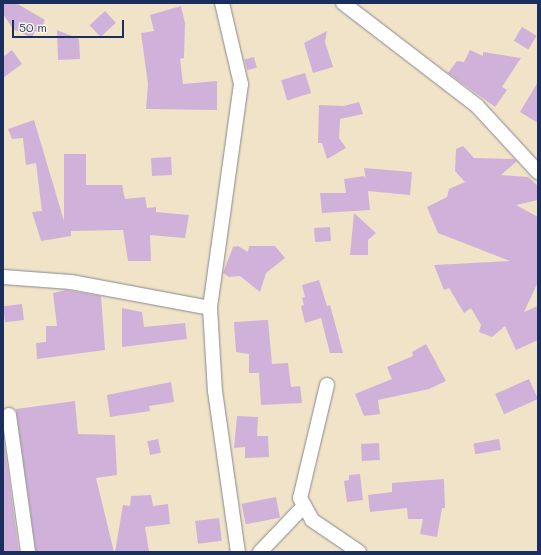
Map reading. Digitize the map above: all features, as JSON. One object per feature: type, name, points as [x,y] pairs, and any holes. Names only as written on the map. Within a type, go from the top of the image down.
[{"type":"street","points":[[222,3],[241,84],[210,308],[215,391],[238,552]]},
{"type":"street","points":[[343,3],[477,106],[538,172]]},
{"type":"street","points":[[3,276],[71,282],[210,308]]},
{"type":"street","points":[[327,386],[300,498],[312,520],[359,552]]},
{"type":"street","points":[[9,415],[28,552]]},
{"type":"street","points":[[260,552],[304,506]]},
{"type":"building","points":[[3,3],[16,3],[45,20],[39,33],[35,31],[32,38],[13,29],[3,14]]},
{"type":"building","points":[[181,6],[185,23],[184,58],[180,59],[183,84],[217,81],[217,110],[146,109],[148,84],[141,33],[154,31],[150,15]]},
{"type":"building","points":[[105,11],[116,23],[101,37],[90,25]]},
{"type":"building","points":[[522,27],[537,36],[528,49],[514,41]]},
{"type":"building","points":[[57,30],[79,39],[80,59],[58,60]]},
{"type":"building","points":[[327,31],[325,42],[333,67],[313,73],[304,43]]},
{"type":"building","points":[[12,50],[22,64],[3,78],[3,57]]},
{"type":"building","points":[[470,50],[483,56],[483,52],[521,58],[502,87],[507,90],[495,107],[448,73],[457,61],[464,62]]},
{"type":"building","points":[[254,57],[257,68],[247,70],[244,60]]},
{"type":"building","points":[[305,73],[311,93],[287,100],[281,80]]},
{"type":"building","points":[[538,82],[538,123],[520,112]]},
{"type":"building","points":[[359,102],[363,114],[340,119],[339,138],[346,148],[327,159],[322,143],[318,143],[319,105],[344,106]]},
{"type":"building","points":[[34,120],[64,221],[64,154],[86,154],[86,185],[122,185],[125,199],[145,197],[147,208],[156,207],[156,212],[189,215],[185,238],[150,235],[151,261],[128,261],[123,230],[71,231],[71,236],[41,241],[32,212],[42,211],[36,163],[26,165],[23,138],[12,139],[8,129]]},
{"type":"building","points":[[463,146],[474,158],[514,159],[517,161],[501,175],[528,177],[538,186],[538,200],[516,205],[538,217],[538,282],[524,312],[538,306],[538,340],[516,350],[505,326],[492,337],[479,332],[481,325],[471,308],[464,313],[449,288],[444,290],[434,265],[510,261],[438,233],[427,207],[447,197],[449,189],[465,182],[455,171],[456,149]]},
{"type":"building","points":[[171,157],[172,175],[152,176],[151,158]]},
{"type":"building","points":[[364,168],[412,172],[410,195],[368,191],[370,210],[322,213],[320,193],[346,193],[344,179],[364,176],[366,179]]},
{"type":"building","points":[[354,213],[376,233],[368,240],[368,255],[350,255]]},
{"type":"building","points":[[330,227],[331,241],[315,242],[314,228]]},
{"type":"building","points":[[238,246],[248,252],[249,246],[275,246],[285,258],[266,273],[260,292],[240,276],[229,277],[223,273],[233,247]]},
{"type":"building","points":[[319,280],[327,306],[330,305],[343,353],[330,353],[321,318],[305,323],[301,306],[304,305],[302,298],[305,297],[302,285]]},
{"type":"building","points":[[66,290],[101,296],[105,350],[37,359],[36,343],[46,342],[46,326],[57,326],[53,293]]},
{"type":"building","points":[[22,304],[24,320],[5,322],[3,306]]},
{"type":"building","points":[[122,308],[142,312],[144,327],[185,323],[187,339],[122,347]]},
{"type":"building","points":[[268,320],[272,364],[288,363],[291,387],[300,386],[302,403],[261,405],[259,373],[249,373],[249,354],[236,352],[234,322]]},
{"type":"building","points":[[426,344],[446,381],[429,389],[378,400],[380,414],[364,416],[355,394],[392,379],[387,367],[413,356],[412,352]]},
{"type":"building","points":[[529,379],[538,399],[504,414],[495,394]]},
{"type":"building","points":[[171,382],[174,402],[149,406],[150,411],[110,417],[107,395]]},
{"type":"building","points":[[75,401],[78,434],[115,435],[117,475],[96,478],[114,552],[36,552],[16,409]]},
{"type":"building","points":[[237,416],[258,417],[257,436],[268,436],[269,457],[245,458],[245,447],[234,448]]},
{"type":"building","points":[[3,434],[19,552],[3,552]]},
{"type":"building","points":[[158,439],[161,453],[150,455],[147,441]]},
{"type":"building","points":[[499,439],[501,450],[475,454],[473,444]]},
{"type":"building","points":[[379,443],[380,460],[362,461],[361,444]]},
{"type":"building","points":[[360,474],[363,500],[347,502],[344,481],[349,480],[349,475]]},
{"type":"building","points":[[444,479],[445,508],[442,508],[437,537],[420,534],[423,519],[408,519],[407,508],[370,512],[368,495],[392,492],[392,483]]},
{"type":"building","points":[[151,495],[153,506],[168,504],[170,524],[145,527],[149,552],[115,552],[123,505],[130,506],[131,496]]},
{"type":"building","points":[[276,497],[280,518],[246,524],[242,504]]},
{"type":"building","points":[[219,518],[222,541],[198,544],[195,521]]}]
